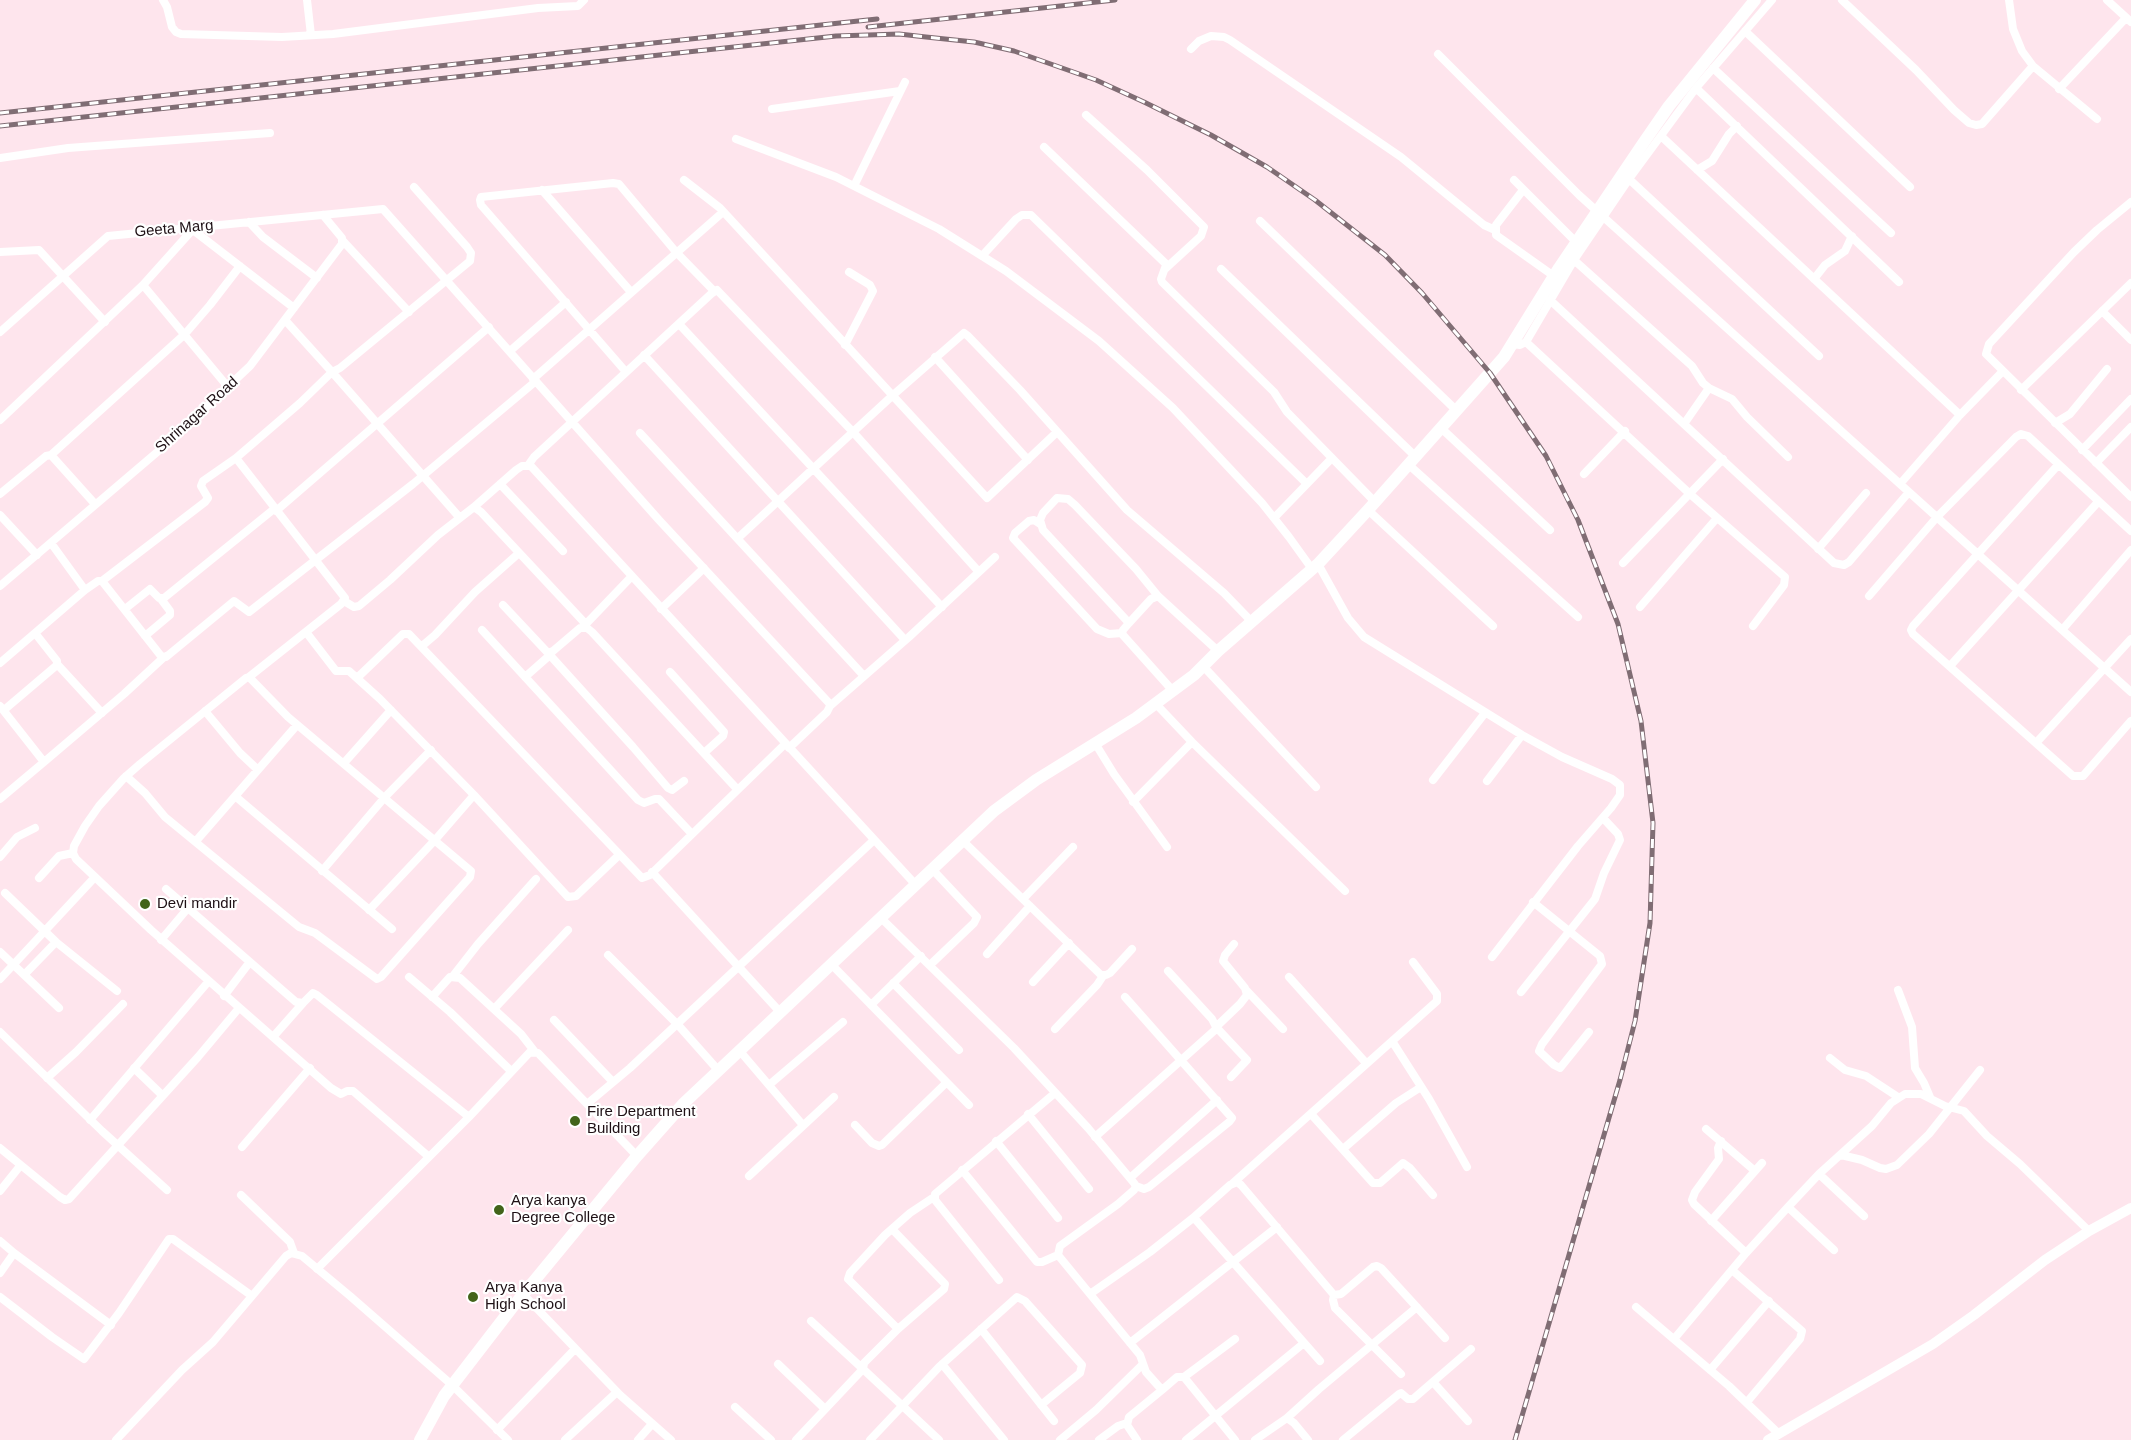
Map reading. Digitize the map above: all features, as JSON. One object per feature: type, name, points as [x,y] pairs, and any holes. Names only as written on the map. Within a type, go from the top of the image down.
[{"type":"main road","points":[[420,1440],[452,1385],[523,1294],[684,1103],[882,919],[915,884],[994,811],[1036,780],[1156,704],[1203,666],[1315,567],[1504,357],[1592,218],[1663,115],[1755,0]]},
{"type":"street","points":[[163,0],[172,27],[181,34],[273,37],[311,35],[538,8],[578,6],[584,0]]},
{"type":"street","points":[[307,0],[311,35]]},
{"type":"street","points":[[1512,344],[1520,345],[1526,342],[1574,260],[1629,179],[1696,88],[1772,0]]},
{"type":"street","points":[[1842,0],[1969,123],[1982,124],[2033,66]]},
{"type":"street","points":[[2009,0],[2013,29],[2022,51],[2033,66],[2097,119]]},
{"type":"street","points":[[2059,89],[2128,20],[2107,0]]},
{"type":"street","points":[[1745,31],[1910,187]]},
{"type":"street","points":[[1191,49],[1199,41],[1211,36],[1230,40],[1401,157],[1484,225],[1495,230]]},
{"type":"street","points":[[1438,54],[1579,195],[2131,692]]},
{"type":"street","points":[[1713,68],[1891,233]]},
{"type":"street","points":[[854,186],[904,82]]},
{"type":"street","points":[[1696,88],[1899,282]]},
{"type":"street","points":[[772,110],[900,91]]},
{"type":"street","points":[[1086,115],[1147,170],[1204,227],[1202,236],[1165,269]]},
{"type":"street","points":[[1697,170],[1712,161],[1729,134],[1737,126]]},
{"type":"street","points":[[0,158],[68,148],[270,133]]},
{"type":"street","points":[[1661,136],[1960,415]]},
{"type":"street","points":[[736,139],[803,163],[939,229],[982,256],[1099,341],[1140,377],[1217,453],[1315,567],[1358,632],[1389,654],[1522,735],[1562,757],[1617,782],[1622,790],[1620,795],[1492,957]]},
{"type":"street","points":[[1044,147],[1165,263],[1162,282],[1274,392],[1287,412],[1332,458],[1371,506],[1493,626]]},
{"type":"street","points":[[1629,179],[1819,356]]},
{"type":"street","points":[[684,180],[723,212],[987,498],[1057,432]]},
{"type":"street","points":[[1514,180],[1582,248]]},
{"type":"street","points":[[626,372],[480,202],[481,197],[619,184],[676,252],[714,291],[720,292],[852,432],[979,572]]},
{"type":"street","points":[[0,663],[85,590],[98,581],[102,581],[205,502],[208,498],[201,486],[203,481],[236,458],[332,372],[340,368],[470,261],[471,253],[414,187]]},
{"type":"street","points":[[542,190],[631,292]]},
{"type":"street","points":[[1523,190],[1496,225],[1495,230],[1499,239],[1561,281]]},
{"type":"street","points":[[2131,202],[2074,252],[1989,344],[1986,354],[2131,497]]},
{"type":"street","name":"Geeta Marg","points":[[0,332],[108,236],[383,209],[447,280]]},
{"type":"street","points":[[0,799],[163,658],[234,601],[249,612],[423,476],[723,212]]},
{"type":"street","points":[[323,215],[343,241],[409,312]]},
{"type":"street","points":[[982,256],[1016,219],[1022,215],[1031,215],[1307,484]]},
{"type":"street","points":[[1260,221],[1457,411]]},
{"type":"street","points":[[249,222],[263,237],[317,278]]},
{"type":"street","points":[[0,420],[143,285],[194,229],[294,308]]},
{"type":"street","points":[[1814,279],[1825,265],[1845,251],[1852,236]]},
{"type":"street","name":"Shrinagar Road","points":[[0,586],[168,442],[255,361],[336,254],[343,241]]},
{"type":"street","points":[[0,252],[39,250],[105,322]]},
{"type":"street","points":[[1574,260],[1692,366],[1703,383],[1732,399],[1788,457]]},
{"type":"street","points":[[0,479],[4,491],[46,456],[51,455],[185,334],[240,266]]},
{"type":"street","points":[[1221,269],[1412,461],[1578,617]]},
{"type":"street","points":[[845,345],[873,289],[849,272]]},
{"type":"street","points":[[447,280],[572,423],[830,706]]},
{"type":"street","points":[[2021,390],[2131,284]]},
{"type":"street","points":[[143,285],[228,387]]},
{"type":"street","points":[[714,291],[530,460],[530,466],[915,884]]},
{"type":"street","points":[[1550,300],[1818,549],[1839,565],[1850,562],[1909,492]]},
{"type":"street","points":[[510,351],[566,302]]},
{"type":"street","points":[[2102,311],[2131,340]]},
{"type":"street","points":[[285,320],[460,518]]},
{"type":"street","points":[[679,324],[942,607]]},
{"type":"street","points":[[161,599],[275,510],[489,327]]},
{"type":"street","points":[[738,538],[852,432],[964,333],[1127,510],[1224,593],[1252,622]]},
{"type":"street","points":[[1526,342],[1625,431],[1690,494],[1786,579],[1784,585],[1752,626]]},
{"type":"street","points":[[644,355],[905,640]]},
{"type":"street","points":[[935,357],[1028,460]]},
{"type":"street","points":[[2055,423],[2070,414],[2107,369]]},
{"type":"street","points":[[1900,484],[1960,415],[2002,372]]},
{"type":"street","points":[[1684,424],[1709,388]]},
{"type":"street","points":[[2082,450],[2131,399]]},
{"type":"street","points":[[2096,463],[2131,427]]},
{"type":"street","points":[[1441,428],[1550,530]]},
{"type":"street","points":[[1584,474],[1625,431]]},
{"type":"street","points":[[640,433],[864,676]]},
{"type":"street","points":[[1869,596],[1937,517],[2016,437],[2021,435],[2028,436],[2131,531]]},
{"type":"street","points":[[51,455],[95,504]]},
{"type":"street","points":[[236,458],[344,595],[344,601]]},
{"type":"street","points":[[1274,518],[1332,458]]},
{"type":"street","points":[[1623,563],[1723,459]]},
{"type":"street","points":[[2058,465],[1911,630],[2073,776],[2083,776],[2131,721]]},
{"type":"street","points":[[344,601],[354,607],[359,606],[516,470],[522,466],[530,466]]},
{"type":"street","points":[[500,484],[563,551]]},
{"type":"street","points":[[1818,549],[1866,493]]},
{"type":"street","points":[[1040,524],[1042,513],[1057,498],[1068,499],[1136,569],[1158,596],[1218,651]]},
{"type":"street","points":[[1950,666],[2098,502]]},
{"type":"street","points":[[474,507],[737,789]]},
{"type":"street","points":[[0,515],[37,555]]},
{"type":"street","points":[[1640,607],[1717,518]]},
{"type":"street","points":[[1122,633],[1109,634],[1097,628],[1013,538],[1013,534],[1029,520],[1040,524],[1129,623]]},
{"type":"street","points":[[51,543],[85,590]]},
{"type":"street","points":[[2061,630],[2131,550]]},
{"type":"street","points":[[422,646],[519,553]]},
{"type":"street","points":[[357,678],[403,634],[410,634],[642,878],[652,872],[737,789],[827,712],[830,706],[942,607],[994,557]]},
{"type":"street","points":[[661,609],[704,568]]},
{"type":"street","points":[[525,677],[580,628],[586,627],[632,576]]},
{"type":"street","points":[[102,581],[163,658]]},
{"type":"street","points":[[125,609],[150,589],[170,611],[170,615],[145,636]]},
{"type":"street","points":[[1122,633],[1152,599],[1158,596]]},
{"type":"street","points":[[344,601],[126,776],[99,806],[74,846],[73,853],[76,859],[161,940],[224,996],[339,1093],[347,1090],[353,1091],[428,1156]]},
{"type":"street","points":[[502,605],[549,654],[668,788],[672,790],[684,781]]},
{"type":"street","points":[[482,630],[638,800],[644,802],[659,799],[692,834]]},
{"type":"street","points":[[306,632],[336,671],[347,670],[391,710],[474,795],[568,897],[576,896],[619,855]]},
{"type":"street","points":[[35,633],[57,664],[102,713]]},
{"type":"street","points":[[1122,633],[1173,691]]},
{"type":"street","points":[[2036,743],[2131,639]]},
{"type":"street","points":[[44,762],[2,708],[57,664]]},
{"type":"street","points":[[1203,666],[1316,787]]},
{"type":"street","points":[[670,672],[724,732],[723,736],[704,753]]},
{"type":"street","points":[[126,776],[145,792],[165,817],[299,927],[315,933],[377,979],[381,977],[471,875],[469,869],[297,725],[249,677]]},
{"type":"street","points":[[1156,704],[1345,891]]},
{"type":"street","points":[[344,763],[391,710]]},
{"type":"street","points":[[205,711],[240,753],[258,770]]},
{"type":"street","points":[[1433,780],[1485,713]]},
{"type":"street","points":[[196,841],[297,725]]},
{"type":"street","points":[[1487,781],[1522,735]]},
{"type":"street","points":[[1133,802],[1192,742]]},
{"type":"street","points":[[1095,743],[1133,802],[1167,847]]},
{"type":"street","points":[[322,871],[385,797],[431,750]]},
{"type":"street","points":[[369,910],[474,795]]},
{"type":"street","points":[[235,796],[392,929]]},
{"type":"street","points":[[1521,992],[1595,899],[1604,873],[1620,840],[1618,834],[1603,818]]},
{"type":"street","points":[[0,857],[17,837],[35,828]]},
{"type":"street","points":[[587,1104],[677,1024],[874,840]]},
{"type":"street","points":[[962,840],[1103,976]]},
{"type":"street","points":[[1023,899],[1073,848]]},
{"type":"street","points":[[39,878],[59,855],[73,853]]},
{"type":"street","points":[[930,965],[974,923],[977,917],[932,869]]},
{"type":"street","points":[[652,872],[780,1012]]},
{"type":"street","points":[[0,979],[95,877]]},
{"type":"street","points":[[432,997],[453,976],[478,944],[536,879]]},
{"type":"street","points":[[166,889],[249,963],[296,1002],[303,1003]]},
{"type":"street","points":[[5,893],[56,942],[117,992]]},
{"type":"street","points":[[1533,903],[1600,956],[1602,964],[1539,1051],[1560,1068],[1589,1032]]},
{"type":"street","points":[[987,954],[1030,906]]},
{"type":"street","points":[[161,940],[188,908]]},
{"type":"street","points":[[882,919],[1014,1048],[1136,1186],[1144,1189],[1229,1122],[1231,1116],[1125,998]]},
{"type":"street","points":[[494,1010],[568,930]]},
{"type":"street","points":[[24,975],[56,942]]},
{"type":"street","points":[[1033,982],[1069,943]]},
{"type":"street","points":[[1234,944],[1223,960],[1247,991],[1283,1029]]},
{"type":"street","points":[[1056,1029],[1103,976],[1110,973],[1132,949]]},
{"type":"street","points":[[0,952],[59,1008]]},
{"type":"street","points":[[608,955],[677,1024],[718,1070]]},
{"type":"street","points":[[871,1005],[921,956]]},
{"type":"street","points":[[1090,1294],[1150,1252],[1193,1218],[1438,998],[1413,962]]},
{"type":"street","points":[[224,996],[249,963]]},
{"type":"street","points":[[832,965],[969,1106]]},
{"type":"street","points":[[1168,971],[1246,1060],[1231,1077]]},
{"type":"street","points":[[409,976],[511,1071]]},
{"type":"street","points":[[453,976],[460,978],[526,1039],[535,1052],[637,1156]]},
{"type":"street","points":[[1289,977],[1366,1063]]},
{"type":"street","points":[[90,1120],[208,982]]},
{"type":"street","points":[[893,983],[959,1050]]},
{"type":"street","points":[[1898,990],[1911,1027],[1915,1068],[1930,1097]]},
{"type":"street","points":[[1095,1137],[1213,1032],[1246,998],[1247,991]]},
{"type":"street","points":[[273,1037],[313,993],[317,994],[470,1117]]},
{"type":"street","points":[[47,1078],[123,1004]]},
{"type":"street","points":[[0,1148],[64,1200],[72,1195],[239,1008]]},
{"type":"street","points":[[554,1020],[613,1082]]},
{"type":"street","points":[[769,1085],[843,1022]]},
{"type":"street","points":[[0,1032],[90,1120],[167,1190]]},
{"type":"street","points":[[1392,1041],[1467,1167]]},
{"type":"street","points":[[740,1050],[802,1124]]},
{"type":"street","points":[[317,1269],[428,1156],[470,1117],[527,1054],[535,1052]]},
{"type":"street","points":[[1830,1058],[1845,1070],[1866,1076],[1898,1097]]},
{"type":"street","points":[[134,1068],[162,1095]]},
{"type":"street","points":[[242,1148],[309,1068]]},
{"type":"street","points":[[1841,1155],[1862,1160],[1880,1168],[1892,1168],[1929,1134],[1980,1070]]},
{"type":"street","points":[[855,1125],[876,1145],[882,1145],[946,1083]]},
{"type":"street","points":[[1343,1149],[1396,1103],[1421,1087]]},
{"type":"street","points":[[898,1329],[848,1279],[857,1266],[892,1229],[910,1213],[934,1197],[962,1170],[1055,1093]]},
{"type":"street","points":[[1674,1340],[1746,1253],[1819,1174],[1872,1126],[1898,1097],[1913,1093],[1930,1097],[1950,1108],[1959,1108],[2089,1231]]},
{"type":"street","points":[[749,1176],[802,1124],[834,1097]]},
{"type":"street","points":[[1130,1178],[1218,1100]]},
{"type":"street","points":[[1029,1114],[1089,1189]]},
{"type":"street","points":[[1311,1114],[1373,1183],[1380,1183],[1403,1163],[1433,1195]]},
{"type":"street","points":[[1706,1129],[1755,1171]]},
{"type":"street","points":[[996,1141],[1058,1218]]},
{"type":"street","points":[[1721,1142],[1718,1148],[1719,1160],[1695,1192],[1692,1200],[1746,1253]]},
{"type":"street","points":[[1712,1221],[1762,1163]]},
{"type":"street","points":[[0,1191],[20,1166]]},
{"type":"street","points":[[962,1170],[1037,1262],[1058,1255]]},
{"type":"street","points":[[1819,1174],[1864,1216]]},
{"type":"street","points":[[1233,1183],[1241,1185],[1334,1295],[1335,1308],[1401,1374]]},
{"type":"street","points":[[1058,1255],[1060,1246],[1118,1204],[1136,1186]]},
{"type":"street","points":[[241,1195],[290,1242],[294,1253]]},
{"type":"street","points":[[934,1197],[999,1280]]},
{"type":"street","points":[[1788,1207],[1834,1250]]},
{"type":"street","points":[[1768,1440],[1933,1344],[2045,1260],[2089,1231],[2131,1208]]},
{"type":"street","points":[[1193,1218],[1320,1362]]},
{"type":"street","points":[[1130,1343],[1278,1227]]},
{"type":"street","points":[[796,1440],[863,1369],[864,1363],[898,1329],[944,1289],[945,1284],[892,1229]]},
{"type":"street","points":[[0,1297],[84,1359],[171,1239],[252,1296]]},
{"type":"street","points":[[0,1241],[111,1324]]},
{"type":"street","points":[[0,1273],[14,1253]]},
{"type":"street","points":[[117,1440],[182,1370],[213,1342],[286,1256],[294,1253],[302,1256],[452,1385],[508,1440]]},
{"type":"street","points":[[1058,1255],[1140,1355],[1146,1372],[1162,1390]]},
{"type":"street","points":[[1334,1295],[1341,1294],[1377,1266],[1445,1338]]},
{"type":"street","points":[[1732,1270],[1799,1328],[1802,1336],[1747,1402]]},
{"type":"street","points":[[523,1294],[617,1392],[671,1440]]},
{"type":"street","points":[[870,1440],[942,1364],[1014,1298],[1020,1298],[1082,1365],[1080,1372],[1041,1405]]},
{"type":"street","points":[[1710,1370],[1768,1301]]},
{"type":"street","points":[[1636,1306],[1747,1402],[1779,1434]]},
{"type":"street","points":[[1255,1440],[1287,1418],[1417,1307]]},
{"type":"street","points":[[811,1321],[939,1440]]},
{"type":"street","points":[[981,1329],[1054,1421]]},
{"type":"street","points":[[1099,1440],[1127,1422],[1133,1413],[1177,1377],[1184,1377],[1235,1338]]},
{"type":"street","points":[[1186,1440],[1304,1343]]},
{"type":"street","points":[[497,1430],[575,1349]]},
{"type":"street","points":[[1343,1440],[1399,1394],[1411,1400],[1471,1349]]},
{"type":"street","points":[[778,1364],[825,1409]]},
{"type":"street","points":[[942,1364],[1004,1440]]},
{"type":"street","points":[[1060,1440],[1096,1410],[1143,1365]]},
{"type":"street","points":[[1184,1377],[1236,1440]]},
{"type":"street","points":[[1433,1382],[1468,1421]]},
{"type":"street","points":[[565,1440],[617,1392]]},
{"type":"street","points":[[735,1407],[771,1440]]},
{"type":"street","points":[[1287,1418],[1308,1440]]},
{"type":"street","points":[[1127,1422],[1128,1428],[1137,1440]]},
{"type":"street","points":[[638,1440],[652,1424]]},
{"type":"railway","points":[[868,27],[1115,0]]},
{"type":"railway","points":[[0,113],[877,19]]},
{"type":"railway","points":[[0,126],[836,36],[899,34],[974,42],[1014,51],[1096,80],[1211,135],[1267,167],[1315,200],[1385,255],[1422,293],[1490,373],[1546,456],[1578,520],[1618,624],[1641,721],[1653,823],[1650,923],[1635,1021],[1620,1080],[1515,1440]]},
{"type":"place","name":"Devi mandir","points":[[145,904]]},
{"type":"place","name":"Fire Department Building","points":[[575,1121]]},
{"type":"place","name":"Arya kanya Degree College","points":[[499,1210]]},
{"type":"place","name":"Arya Kanya High School","points":[[473,1297]]}]
